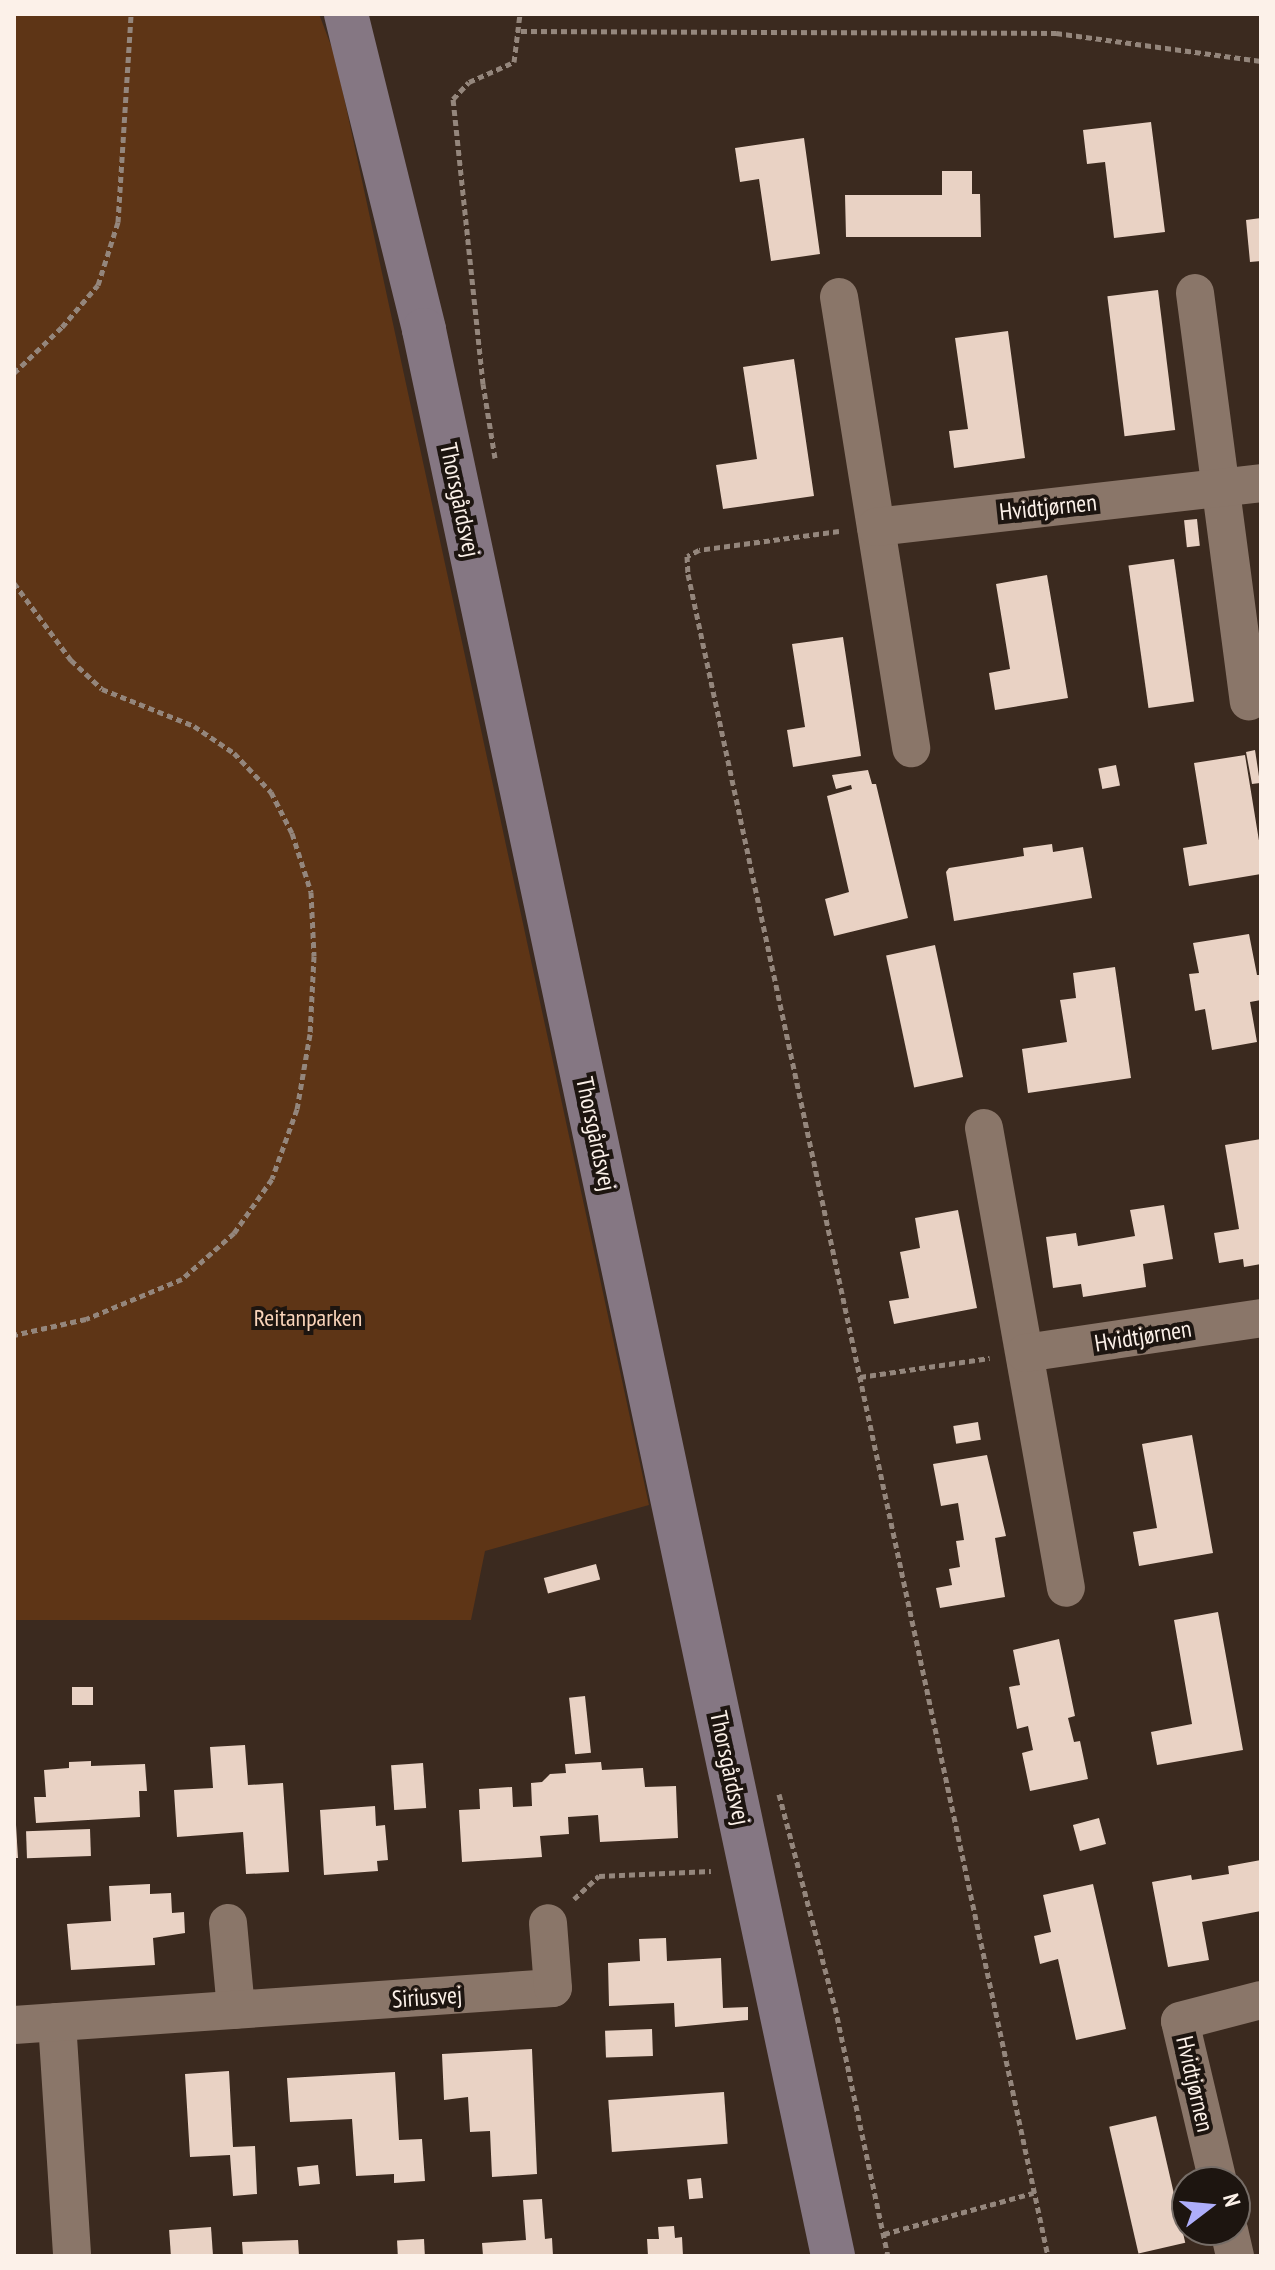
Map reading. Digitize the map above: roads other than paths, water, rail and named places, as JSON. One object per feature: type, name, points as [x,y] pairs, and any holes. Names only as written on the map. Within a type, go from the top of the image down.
[{"type":"street","name":"Thorsgårdsvej","points":[[346,14],[424,330],[833,2256]]},
{"type":"street","points":[[1195,293],[1249,701]]},
{"type":"street","points":[[839,297],[911,748]]},
{"type":"street","name":"Hvidtjørnen","points":[[876,527],[1261,483]]},
{"type":"street","points":[[984,1128],[1066,1588]]},
{"type":"street","name":"Hvidtjørnen","points":[[1025,1353],[1261,1318]]},
{"type":"street","points":[[228,1923],[236,2010]]},
{"type":"street","name":"Siriusvej","points":[[14,2025],[553,1988],[548,1923]]},
{"type":"street","name":"Hvidtjørnen","points":[[1214,2166],[1180,2021],[1261,2000]]},
{"type":"street","points":[[57,2022],[72,2256]]},
{"type":"park label","name":"Reitanparken","points":[[308,1318]]}]
